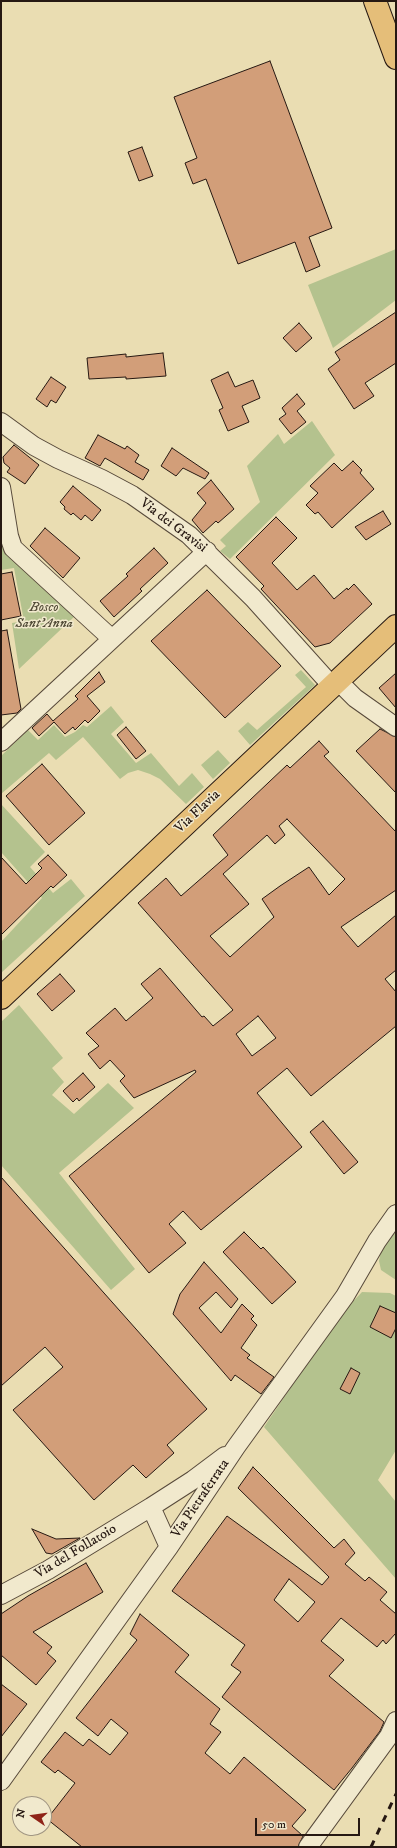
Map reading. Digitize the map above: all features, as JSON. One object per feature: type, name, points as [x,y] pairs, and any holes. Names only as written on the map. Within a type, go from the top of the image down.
[{"type":"main road","points":[[375,1],[396,58]]},
{"type":"main road","name":"Via Flavia","points":[[1,998],[396,626]]},
{"type":"street","name":"Via dei Gravisi","points":[[1,422],[34,446],[132,495],[189,535],[207,551],[335,684]]},
{"type":"street","points":[[1,487],[9,536],[14,548],[112,639]]},
{"type":"street","points":[[1,742],[207,551]]},
{"type":"street","points":[[335,684],[396,727]]},
{"type":"street","name":"Via Pietraferrata","points":[[1,1781],[169,1547],[236,1447],[345,1296],[377,1242],[396,1214]]},
{"type":"street","name":"Via del Follatoio","points":[[1,1595],[48,1570],[151,1507],[193,1480],[236,1447]]},
{"type":"street","points":[[151,1507],[169,1547]]},
{"type":"street","points":[[308,1847],[389,1736],[396,1721]]},
{"type":"green space","points":[[396,249],[396,300],[333,348],[308,285]]},
{"type":"green space","points":[[312,421],[335,455],[230,559],[220,551],[226,546],[220,540],[260,502],[247,466],[278,434],[284,444]]},
{"type":"green space","name":"Bosco Sant'Anna","points":[[1,543],[4,543],[75,616],[19,669],[12,623],[24,621],[14,568],[1,570]]},
{"type":"green space","points":[[301,670],[315,685],[250,745],[238,731],[248,722],[257,730],[306,687],[295,675]]},
{"type":"green space","points":[[111,706],[124,722],[111,734],[136,763],[151,753],[179,786],[192,773],[204,787],[186,804],[160,779],[150,774],[138,770],[128,773],[120,779],[83,737],[56,760],[49,753],[1,794],[1,756],[28,730],[38,740],[54,725],[65,737],[75,732],[83,725],[87,727]]},
{"type":"green space","points":[[218,750],[230,763],[213,779],[201,765]]},
{"type":"green space","points":[[1,804],[45,852],[30,867],[53,893],[71,879],[85,896],[1,973],[1,942],[42,898],[1,852]]},
{"type":"green space","points":[[19,1005],[63,1058],[52,1068],[64,1082],[52,1095],[74,1114],[108,1083],[134,1108],[59,1173],[135,1269],[111,1290],[1,1165],[1,1022]]},
{"type":"green space","points":[[396,1230],[396,1280],[381,1270],[379,1261],[381,1250]]},
{"type":"green space","points":[[362,1292],[390,1293],[396,1296],[396,1450],[378,1480],[396,1502],[396,1579],[264,1427],[340,1315]]},
{"type":"building","points":[[270,61],[332,228],[309,237],[320,266],[306,272],[295,242],[238,264],[206,179],[193,184],[185,163],[197,158],[174,97]]},
{"type":"building","points":[[142,147],[153,176],[139,181],[128,152]]},
{"type":"building","points":[[396,312],[396,363],[365,383],[374,396],[354,409],[328,369],[340,360],[335,352]]},
{"type":"building","points":[[299,323],[312,338],[296,352],[283,338]]},
{"type":"building","points":[[163,353],[166,376],[126,379],[126,377],[89,379],[87,358],[126,354],[126,357]]},
{"type":"building","points":[[228,372],[235,387],[253,380],[260,398],[242,406],[249,422],[228,431],[219,410],[223,408],[211,380]]},
{"type":"building","points":[[51,377],[66,387],[56,403],[51,400],[47,407],[36,399]]},
{"type":"building","points":[[297,394],[305,404],[297,411],[306,422],[291,434],[279,419],[286,414],[282,408]]},
{"type":"building","points":[[98,435],[125,449],[127,446],[139,455],[135,462],[149,470],[143,480],[105,458],[100,466],[85,458]]},
{"type":"building","points":[[14,445],[39,465],[25,484],[7,472],[10,468],[4,463],[3,457]]},
{"type":"building","points":[[172,448],[209,473],[205,479],[183,468],[176,476],[161,466]]},
{"type":"building","points":[[353,461],[362,470],[360,473],[374,489],[332,528],[318,512],[315,514],[306,505],[318,493],[310,486],[334,463],[342,471]]},
{"type":"building","points":[[211,480],[234,509],[218,523],[216,521],[203,533],[192,520],[206,503],[197,493]]},
{"type":"building","points":[[73,486],[101,510],[92,521],[85,515],[81,520],[73,513],[71,515],[64,509],[65,507],[60,502]]},
{"type":"building","points":[[383,511],[391,524],[366,540],[355,527]]},
{"type":"building","points":[[276,517],[297,538],[272,563],[297,590],[314,575],[334,599],[354,584],[372,604],[330,643],[315,647],[261,589],[264,586],[236,557]]},
{"type":"building","points":[[45,528],[80,558],[63,578],[30,546]]},
{"type":"building","points":[[154,548],[168,563],[140,589],[142,591],[114,617],[100,601],[128,576],[126,574]]},
{"type":"building","points":[[12,572],[21,616],[1,620],[1,574]]},
{"type":"building","points":[[207,590],[281,666],[225,718],[151,641]]},
{"type":"building","points":[[7,630],[21,709],[17,713],[1,715],[1,631]]},
{"type":"building","points":[[99,672],[105,682],[87,696],[100,711],[88,723],[85,720],[75,730],[73,727],[65,734],[54,722],[39,736],[32,728],[47,714],[53,721],[78,699],[75,696]]},
{"type":"building","points":[[396,673],[396,708],[379,688]]},
{"type":"building","points":[[126,727],[146,751],[136,759],[117,735]]},
{"type":"building","points":[[380,729],[396,737],[396,793],[356,751]]},
{"type":"building","points":[[319,741],[329,752],[324,756],[396,832],[396,890],[341,927],[358,947],[396,915],[396,970],[385,979],[396,992],[396,1026],[311,1096],[287,1068],[257,1093],[302,1147],[201,1230],[183,1211],[169,1224],[186,1243],[149,1273],[69,1176],[196,1072],[195,1070],[134,1098],[120,1081],[125,1076],[110,1060],[100,1069],[88,1054],[99,1046],[86,1033],[115,1008],[126,1021],[153,998],[141,984],[160,968],[202,1017],[204,1016],[213,1026],[233,1010],[138,903],[166,878],[181,896],[228,855],[213,835],[287,765],[290,768]],"holes":[[[287,819],[345,879],[329,895],[309,867],[280,886],[262,899],[274,917],[230,957],[210,936],[249,904],[223,874],[267,835],[275,844],[285,835],[279,826]],[[258,1016],[276,1038],[252,1056],[236,1034]]]},
{"type":"building","points":[[42,764],[85,813],[49,845],[6,796]]},
{"type":"building","points":[[48,855],[67,875],[53,888],[51,886],[1,935],[1,857],[26,884],[42,868],[38,864]]},
{"type":"building","points":[[60,974],[75,991],[52,1011],[37,994]]},
{"type":"building","points":[[83,1073],[95,1087],[79,1101],[77,1098],[73,1102],[63,1091]]},
{"type":"building","points":[[323,1121],[358,1162],[344,1174],[310,1132]]},
{"type":"building","points":[[1,1177],[207,1409],[167,1445],[174,1453],[146,1478],[133,1465],[94,1500],[13,1410],[63,1367],[45,1347],[1,1386]]},
{"type":"building","points":[[244,1232],[261,1249],[263,1247],[296,1282],[272,1304],[223,1252]]},
{"type":"building","points":[[204,1262],[238,1299],[231,1308],[216,1292],[199,1308],[221,1333],[242,1304],[254,1316],[251,1319],[257,1325],[241,1348],[250,1355],[247,1358],[274,1377],[261,1394],[235,1375],[231,1381],[173,1314],[180,1294]]},
{"type":"building","points":[[380,1306],[396,1313],[396,1328],[391,1338],[370,1327]]},
{"type":"building","points":[[351,1368],[360,1373],[350,1394],[340,1389]]},
{"type":"building","points":[[253,1467],[334,1548],[344,1539],[355,1553],[345,1564],[365,1581],[369,1577],[387,1592],[380,1600],[396,1614],[396,1633],[386,1644],[383,1640],[377,1647],[341,1618],[321,1641],[344,1660],[329,1676],[384,1722],[380,1731],[334,1790],[222,1697],[241,1672],[231,1665],[245,1645],[172,1591],[227,1516],[322,1585],[329,1577],[238,1488]],"holes":[[[289,1579],[315,1602],[298,1622],[274,1600]]]},
{"type":"building","points":[[32,1529],[56,1539],[80,1538],[52,1554],[46,1553]]},
{"type":"building","points":[[86,1563],[103,1592],[33,1632],[52,1647],[47,1653],[56,1661],[36,1685],[1,1655],[1,1614],[28,1596]]},
{"type":"building","points":[[140,1614],[189,1655],[175,1672],[220,1709],[210,1724],[221,1732],[205,1753],[230,1774],[244,1757],[306,1810],[292,1826],[303,1836],[298,1847],[82,1847],[52,1823],[52,1813],[75,1783],[58,1770],[55,1773],[41,1762],[65,1732],[83,1746],[89,1739],[110,1755],[128,1733],[111,1719],[98,1736],[76,1718],[137,1640],[130,1634]]},
{"type":"building","points":[[1,1684],[27,1704],[1,1737]]},
{"type":"railway","points":[[371,1847],[396,1794]]}]
